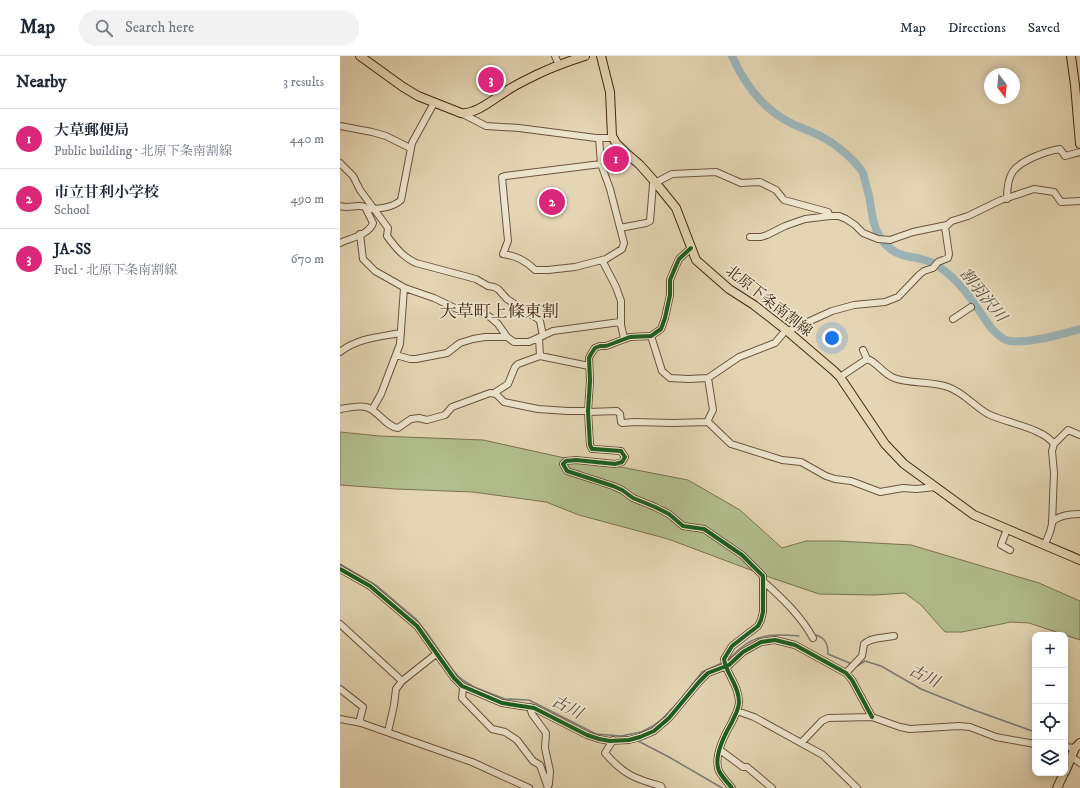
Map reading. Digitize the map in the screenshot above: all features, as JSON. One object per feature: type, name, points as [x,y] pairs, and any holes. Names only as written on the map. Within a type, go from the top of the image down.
[{"type":"main road","points":[[360,56],[418,96],[466,114],[509,89],[559,65],[585,56]]},
{"type":"main road","points":[[601,56],[610,92],[613,138]]},
{"type":"main road","points":[[1071,56],[1079,107],[1080,144]]},
{"type":"main road","name":"北原下条南割線","points":[[613,138],[621,148],[640,165],[676,208],[690,248],[696,260],[718,279],[787,330],[840,377],[885,444],[904,464],[974,515],[1080,560]]},
{"type":"main road","points":[[1068,766],[1078,746]]},
{"type":"main road","points":[[1057,788],[1063,776]]},
{"type":"street","points":[[555,56],[559,65]]},
{"type":"street","points":[[340,206],[345,208],[362,206],[366,209],[375,209],[397,203],[401,200],[410,148],[434,103]]},
{"type":"street","points":[[461,113],[486,126],[519,128],[599,138],[613,138]]},
{"type":"street","points":[[340,126],[386,136],[410,148]]},
{"type":"street","points":[[599,138],[601,164],[610,189],[624,243],[622,249],[612,256],[602,260],[565,269],[535,270],[530,264],[515,256],[503,254],[508,241],[502,178],[504,176],[601,164]]},
{"type":"street","points":[[1007,199],[1009,179],[1016,166],[1053,150],[1060,149],[1065,156],[1080,152]]},
{"type":"street","points":[[340,163],[353,176],[360,190],[388,228],[387,236],[398,250],[408,259],[416,263],[476,279],[488,286],[498,289],[507,299],[538,319],[540,321],[541,337],[540,356]]},
{"type":"street","points":[[620,228],[650,221],[653,184],[672,174],[716,172],[741,183],[760,182],[776,190],[784,200],[828,212],[830,216]]},
{"type":"street","points":[[750,237],[761,237],[794,222],[805,219],[839,216],[855,225],[863,233],[878,239],[890,240],[913,232],[947,225],[952,221],[968,216],[990,204],[1034,189],[1054,192],[1061,202],[1080,201]]},
{"type":"street","points":[[340,242],[370,229],[373,223],[366,209]]},
{"type":"street","points":[[651,336],[660,366],[670,378],[688,380],[708,378],[738,357],[775,343],[787,330],[832,311],[854,305],[885,302],[898,297],[924,271],[934,268],[938,262],[948,258],[949,254],[945,227],[947,225]]},
{"type":"street","points":[[360,234],[362,256],[366,263],[375,272],[404,288],[434,298],[457,309],[469,308],[490,316],[507,337],[514,342],[529,342],[553,331],[620,322]]},
{"type":"street","points":[[690,248],[679,259],[670,280],[670,295],[661,329],[651,336],[624,338],[606,346],[595,348],[591,354],[588,411],[590,445],[592,449],[621,451],[625,457],[622,462],[615,464],[576,460],[566,461],[563,464],[565,469],[571,473],[597,480],[618,488],[633,498],[668,514],[683,526],[704,529],[742,555],[763,576],[763,612],[758,626],[732,646],[724,664]]},
{"type":"street","points":[[602,260],[620,296],[620,322],[624,338]]},
{"type":"street","points":[[372,410],[381,394],[400,344],[404,288]]},
{"type":"street","points":[[953,319],[971,307]]},
{"type":"street","points":[[340,352],[363,340],[401,333]]},
{"type":"street","points":[[396,355],[416,360],[447,353],[460,343],[473,339],[485,337],[507,337]]},
{"type":"street","points":[[863,350],[867,359],[894,378],[950,387],[987,413],[1034,430],[1052,441],[1054,444]]},
{"type":"street","points":[[340,409],[362,406],[372,410],[390,425],[398,428],[411,419],[418,418],[427,420],[445,415],[452,407],[486,394],[494,393],[504,388],[508,384],[515,367],[518,364],[540,356],[590,366]]},
{"type":"street","points":[[840,377],[867,359]]},
{"type":"street","points":[[707,422],[713,410],[708,378]]},
{"type":"street","points":[[494,393],[498,395],[501,401],[538,409],[568,411],[617,411],[620,414],[622,423],[707,422],[731,444],[782,460],[801,462],[826,476],[851,481],[880,492],[903,488],[916,490],[935,487]]},
{"type":"street","points":[[1045,544],[1052,522],[1054,473],[1052,451],[1054,444],[1068,430],[1080,435]]},
{"type":"street","points":[[1052,522],[1056,518],[1080,514]]},
{"type":"street","points":[[1008,529],[1001,545],[1010,550]]},
{"type":"street","points":[[340,569],[370,586],[410,619],[421,631],[454,678],[462,686],[502,703],[540,710],[587,735],[599,739],[613,740],[634,738],[654,731],[669,718],[703,677],[749,648],[761,642],[775,640],[795,644],[846,673],[852,680],[872,716]]},
{"type":"street","points":[[764,582],[797,615],[813,638]]},
{"type":"street","points":[[340,624],[402,680]]},
{"type":"street","points":[[846,673],[862,656],[864,644],[867,641],[894,636]]},
{"type":"street","points":[[388,732],[396,689],[402,680],[436,654]]},
{"type":"street","points":[[724,664],[732,678],[738,693],[739,701],[737,711],[720,744],[718,768],[732,788]]},
{"type":"street","points":[[463,688],[463,700],[476,714],[492,729],[505,732],[517,740],[533,761],[540,764],[548,788]]},
{"type":"street","points":[[340,689],[363,707],[360,719],[361,723]]},
{"type":"street","points":[[530,707],[532,714],[546,733],[545,748],[550,771],[548,788]]},
{"type":"street","points":[[737,711],[754,717],[802,742],[823,755],[857,788]]},
{"type":"street","points":[[802,742],[822,721],[828,718],[872,716],[892,725],[910,729],[959,726],[970,727],[996,737],[1032,743]]},
{"type":"street","points":[[340,719],[361,723],[472,762],[529,788]]},
{"type":"street","points":[[613,740],[605,753],[612,762],[639,780],[661,786],[662,788]]},
{"type":"street","points":[[1068,747],[1078,746]]},
{"type":"street","points":[[720,750],[743,767],[747,767],[772,788]]},
{"type":"street","points":[[1072,757],[1080,763]]},
{"type":"green space","points":[[340,432],[380,436],[483,440],[574,460],[688,480],[740,510],[782,548],[806,541],[838,541],[911,545],[1039,583],[1080,601],[1080,640],[1068,636],[1068,632],[1056,632],[1029,623],[1011,622],[962,632],[945,632],[921,605],[905,593],[874,595],[819,594],[668,539],[579,515],[546,502],[473,492],[340,485]]},
{"type":"waterway","name":"割羽沢川","points":[[732,56],[748,85],[770,110],[793,124],[827,140],[845,153],[860,168],[863,173],[869,196],[875,228],[887,245],[893,251],[923,259],[938,266],[946,272],[961,286],[991,328],[1000,336],[1006,340],[1022,342],[1042,339],[1080,329]]},
{"type":"waterway","name":"古川","points":[[340,564],[377,586],[416,619],[452,669],[464,681],[474,687],[505,699],[529,700],[596,734],[621,736],[641,732],[653,726],[680,700],[702,672],[722,663]]},
{"type":"waterway","name":"古川","points":[[726,661],[749,642],[755,639],[777,635],[799,636]]},
{"type":"waterway","name":"古川","points":[[816,635],[826,642],[828,654],[852,664]]},
{"type":"waterway","name":"古川","points":[[855,666],[865,661],[881,666],[921,689],[1032,731]]},
{"type":"waterway","points":[[637,740],[722,788]]},
{"type":"cycle path","points":[[691,248],[679,259],[670,280],[670,295],[661,329],[651,336],[630,337],[606,346],[595,348],[589,358],[590,381],[588,411],[590,445],[592,449],[621,451],[625,457],[622,462],[615,464],[576,460],[566,461],[563,464],[567,471],[622,490],[633,498],[669,514],[683,526],[704,529],[742,555],[763,576],[763,612],[761,620],[758,626],[732,646],[724,659],[727,670],[737,690],[739,702],[737,712],[721,746],[718,765],[719,771],[723,778],[732,788]]},
{"type":"cycle path","points":[[340,569],[370,586],[417,626],[454,678],[462,686],[502,703],[534,708],[587,735],[599,739],[610,741],[629,740],[654,731],[669,718],[708,673],[729,665],[743,652],[761,642],[775,640],[795,645],[846,673],[852,680],[872,717]]},
{"type":"place","name":"JA-SS","points":[[491,80]]},
{"type":"place","name":"大草郵便局","points":[[616,159]]},
{"type":"place","name":"市立甘利小学校","points":[[552,202]]},
{"type":"district","name":"大草町上條東割","points":[[499,312]]}]
